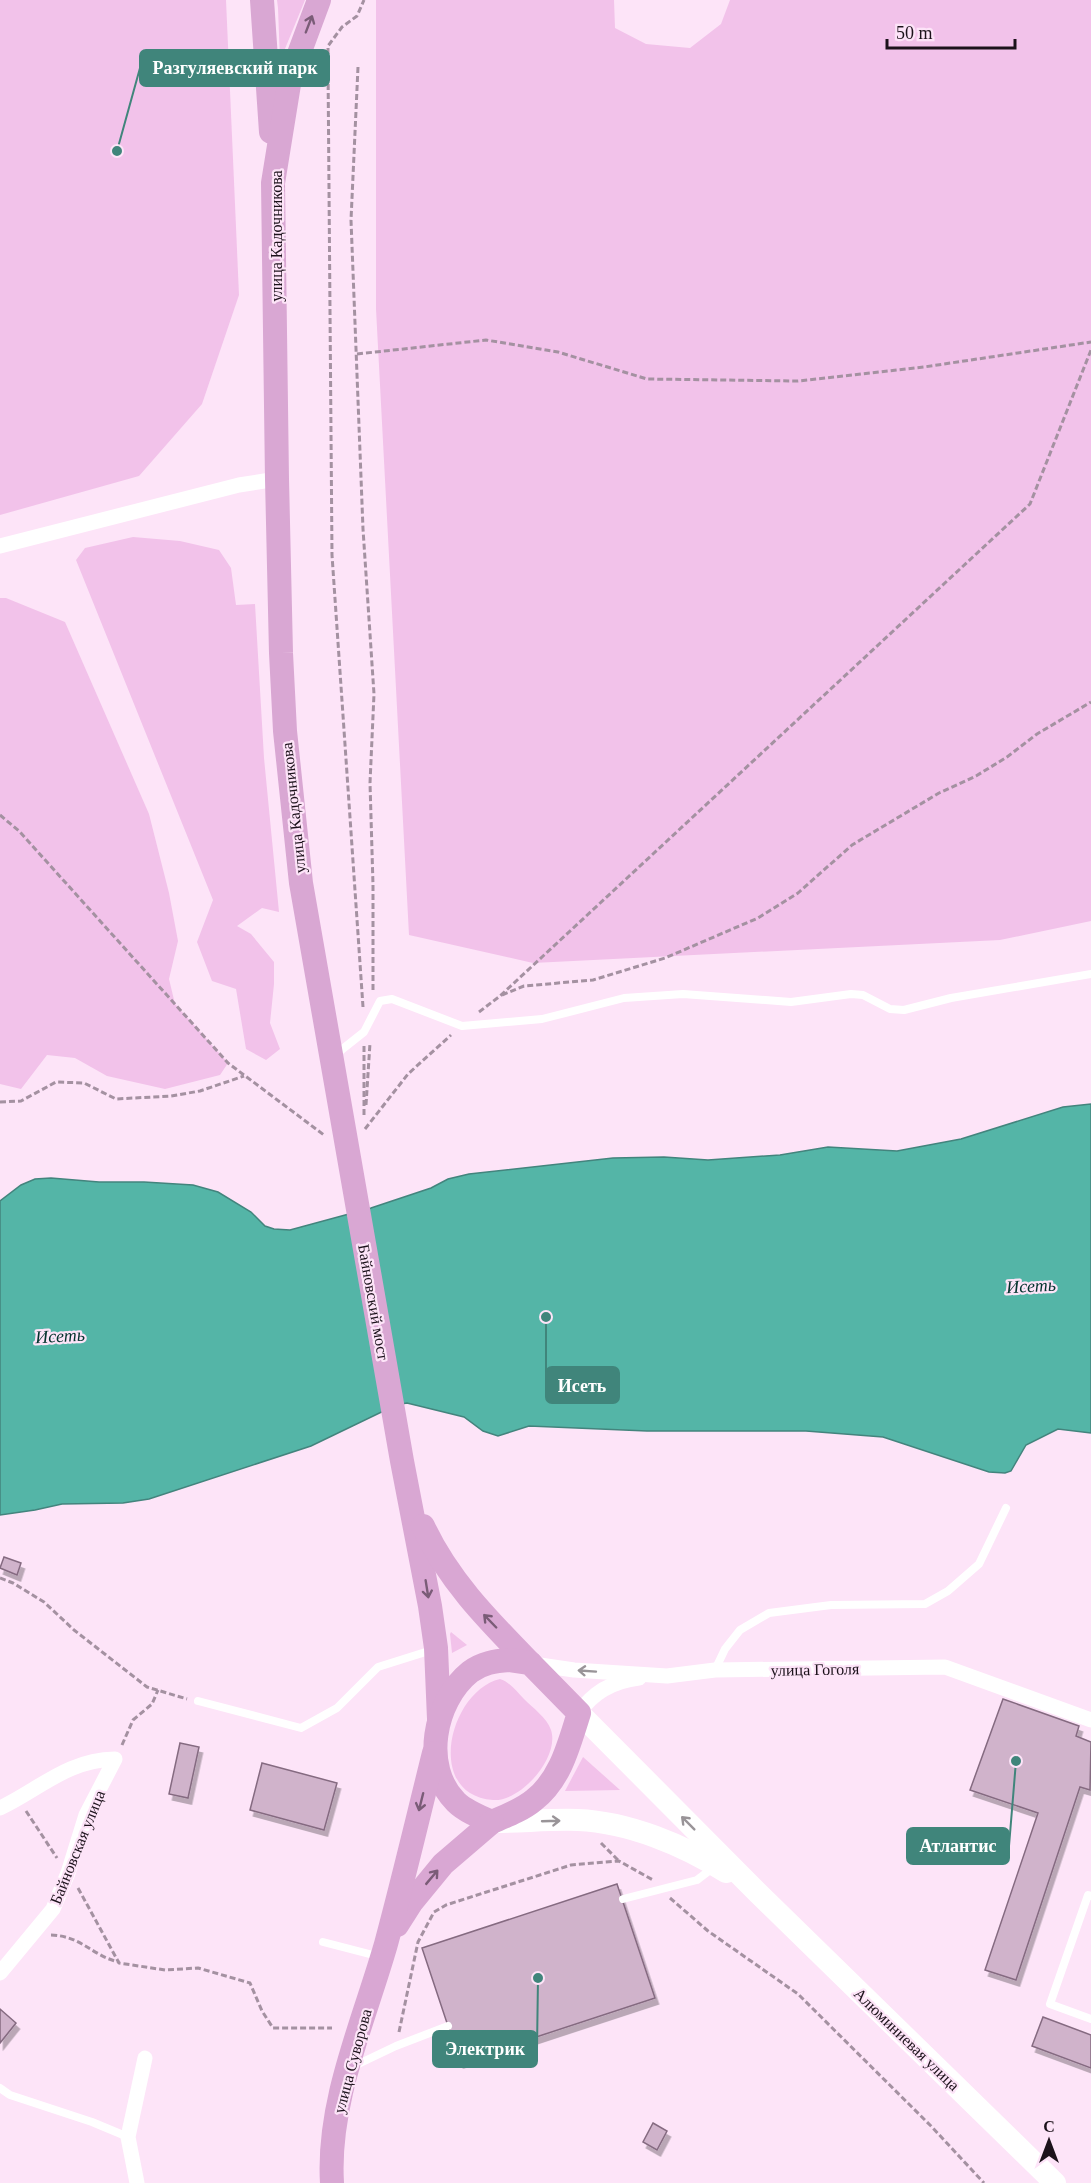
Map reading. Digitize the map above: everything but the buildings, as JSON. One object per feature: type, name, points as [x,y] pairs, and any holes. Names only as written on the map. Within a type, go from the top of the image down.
[{"type":"main road","points":[[262,0],[273,183]]},
{"type":"main road","name":"улица Кадочникова","points":[[319,0],[290,78],[273,183],[277,479],[281,653],[289,781],[301,883],[345,1133]]},
{"type":"main road","name":"Байновский мост","points":[[345,1133],[403,1465]]},
{"type":"main road","points":[[384,1949],[436,1745],[439,1719],[436,1648],[423,1564],[403,1465]]},
{"type":"main road","points":[[403,1465],[421,1523],[449,1573],[482,1613],[759,1894]]},
{"type":"main road","points":[[439,1719],[453,1691],[471,1671],[494,1661],[509,1660],[530,1664]]},
{"type":"main road","points":[[384,1949],[411,1903],[443,1864],[492,1822],[521,1809],[543,1792],[554,1779],[579,1713]]},
{"type":"main road","points":[[436,1745],[439,1776],[447,1790],[456,1802],[492,1822],[579,1820],[626,1828],[663,1838],[716,1866],[759,1894]]},
{"type":"main road","name":"Алюминиевая улица","points":[[759,1894],[1055,2183]]},
{"type":"main road","name":"улица Суворова","points":[[332,2183],[333,2139],[348,2069],[384,1949]]},
{"type":"street","points":[[0,546],[239,485],[277,479]]},
{"type":"street","name":"улица Гоголя","points":[[530,1664],[574,1670],[667,1676],[715,1670],[945,1667],[1091,1720]]},
{"type":"street","points":[[579,1713],[587,1701],[600,1691],[632,1679],[667,1676]]},
{"type":"street","points":[[0,1808],[79,1764],[115,1759]]},
{"type":"street","name":"Байновская улица","points":[[0,1973],[53,1909],[68,1873],[86,1815],[115,1759]]},
{"type":"street","points":[[137,2183],[128,2137],[145,2058]]},
{"type":"lane","points":[[331,1058],[364,1032],[380,1001],[392,999],[462,1026],[542,1019],[624,998],[683,994],[791,1002],[851,994],[863,995],[890,1009],[904,1010],[951,998],[1091,974]]},
{"type":"lane","points":[[715,1670],[725,1649],[740,1630],[769,1612],[831,1605],[925,1604],[948,1590],[979,1564],[1006,1508]]},
{"type":"lane","points":[[198,1701],[301,1728],[337,1708],[378,1667],[436,1648]]},
{"type":"lane","points":[[623,1899],[698,1880],[716,1866]]},
{"type":"lane","points":[[1091,1896],[1088,1895],[1050,2004],[1091,2019]]},
{"type":"lane","points":[[323,1942],[384,1949]]},
{"type":"lane","points":[[348,2069],[396,2046],[448,2026]]},
{"type":"lane","points":[[0,2088],[10,2095],[92,2122],[128,2137]]},
{"type":"path","points":[[345,1133],[364,1032],[332,555],[328,46],[342,27],[357,16],[364,0]]},
{"type":"path","points":[[345,1133],[373,1014],[370,783],[374,694],[363,529],[351,220],[358,67]]},
{"type":"path","points":[[357,354],[486,340],[558,352],[647,379],[798,381],[924,367],[1091,342]]},
{"type":"path","points":[[345,1133],[462,1026],[500,996],[1030,504],[1091,350]]},
{"type":"path","points":[[500,996],[524,986],[593,980],[665,958],[759,918],[798,893],[852,845],[939,793],[984,771],[1037,734],[1091,702]]},
{"type":"path","points":[[0,815],[19,831],[228,1063],[245,1076],[345,1133]]},
{"type":"path","points":[[0,1102],[21,1101],[56,1082],[84,1083],[116,1099],[171,1096],[200,1091],[245,1076]]},
{"type":"path","points":[[0,1578],[13,1583],[44,1602],[75,1630],[147,1687],[198,1701]]},
{"type":"path","points":[[115,1759],[134,1720],[152,1704],[158,1690]]},
{"type":"path","points":[[18,1799],[43,1835],[50,1850],[68,1873],[119,1962]]},
{"type":"path","points":[[396,2046],[418,1942],[434,1912],[446,1905],[571,1865],[619,1861],[652,1878],[708,1931],[798,1994],[931,2126],[984,2183]]},
{"type":"path","points":[[26,1941],[51,1935],[66,1936],[87,1945],[103,1957],[119,1962],[165,1970],[198,1968],[250,1983],[262,2011],[273,2028],[332,2028]]},
{"type":"shaded area","points":[[0,0],[226,0],[239,295],[202,404],[139,476],[0,515]]},
{"type":"shaded area","points":[[277,0],[305,0],[280,61],[278,8]]},
{"type":"shaded area","points":[[376,0],[614,0],[615,28],[646,44],[690,48],[721,24],[730,0],[1091,0],[1091,921],[1000,940],[533,963],[409,935],[376,309]]},
{"type":"shaded area","points":[[133,537],[180,541],[219,550],[231,568],[236,605],[255,604],[264,758],[279,912],[262,908],[237,926],[251,934],[274,962],[270,1023],[280,1049],[266,1060],[246,1049],[236,989],[212,981],[197,942],[213,900],[76,560],[85,548]]},
{"type":"shaded area","points":[[0,598],[6,598],[65,622],[149,814],[169,893],[178,941],[169,979],[175,1004],[228,1063],[220,1075],[165,1089],[107,1076],[75,1058],[47,1055],[21,1089],[0,1084]]},
{"type":"shaded area","points":[[451,1632],[467,1645],[452,1653],[450,1634]]},
{"type":"shaded area","points":[[500,1679],[510,1685],[543,1717],[551,1730],[552,1741],[550,1753],[544,1765],[526,1786],[504,1799],[493,1800],[471,1794],[458,1781],[451,1763],[452,1742],[457,1721],[468,1702],[482,1687]]},
{"type":"shaded area","points":[[583,1757],[620,1790],[565,1791]]},
{"type":"water","name":"Исеть","points":[[1091,1104],[1091,1433],[1058,1429],[1026,1445],[1011,1471],[989,1472],[883,1437],[806,1431],[647,1431],[529,1426],[498,1436],[483,1431],[464,1417],[407,1403],[396,1405],[311,1446],[149,1499],[123,1503],[62,1504],[0,1515],[0,1201],[21,1185],[35,1179],[193,1185],[218,1192],[251,1212],[265,1226],[290,1230],[371,1208],[431,1188],[448,1179],[469,1174],[613,1158],[664,1157],[708,1160],[780,1155],[828,1147],[897,1151],[961,1139],[1063,1107]]},
{"type":"place","name":"Разгуляевский парк","points":[[117,151]]},
{"type":"place","name":"Исеть","points":[[546,1317]]},
{"type":"place","name":"Атлантис","points":[[1016,1761]]},
{"type":"place","name":"Электрик","points":[[538,1978]]}]
